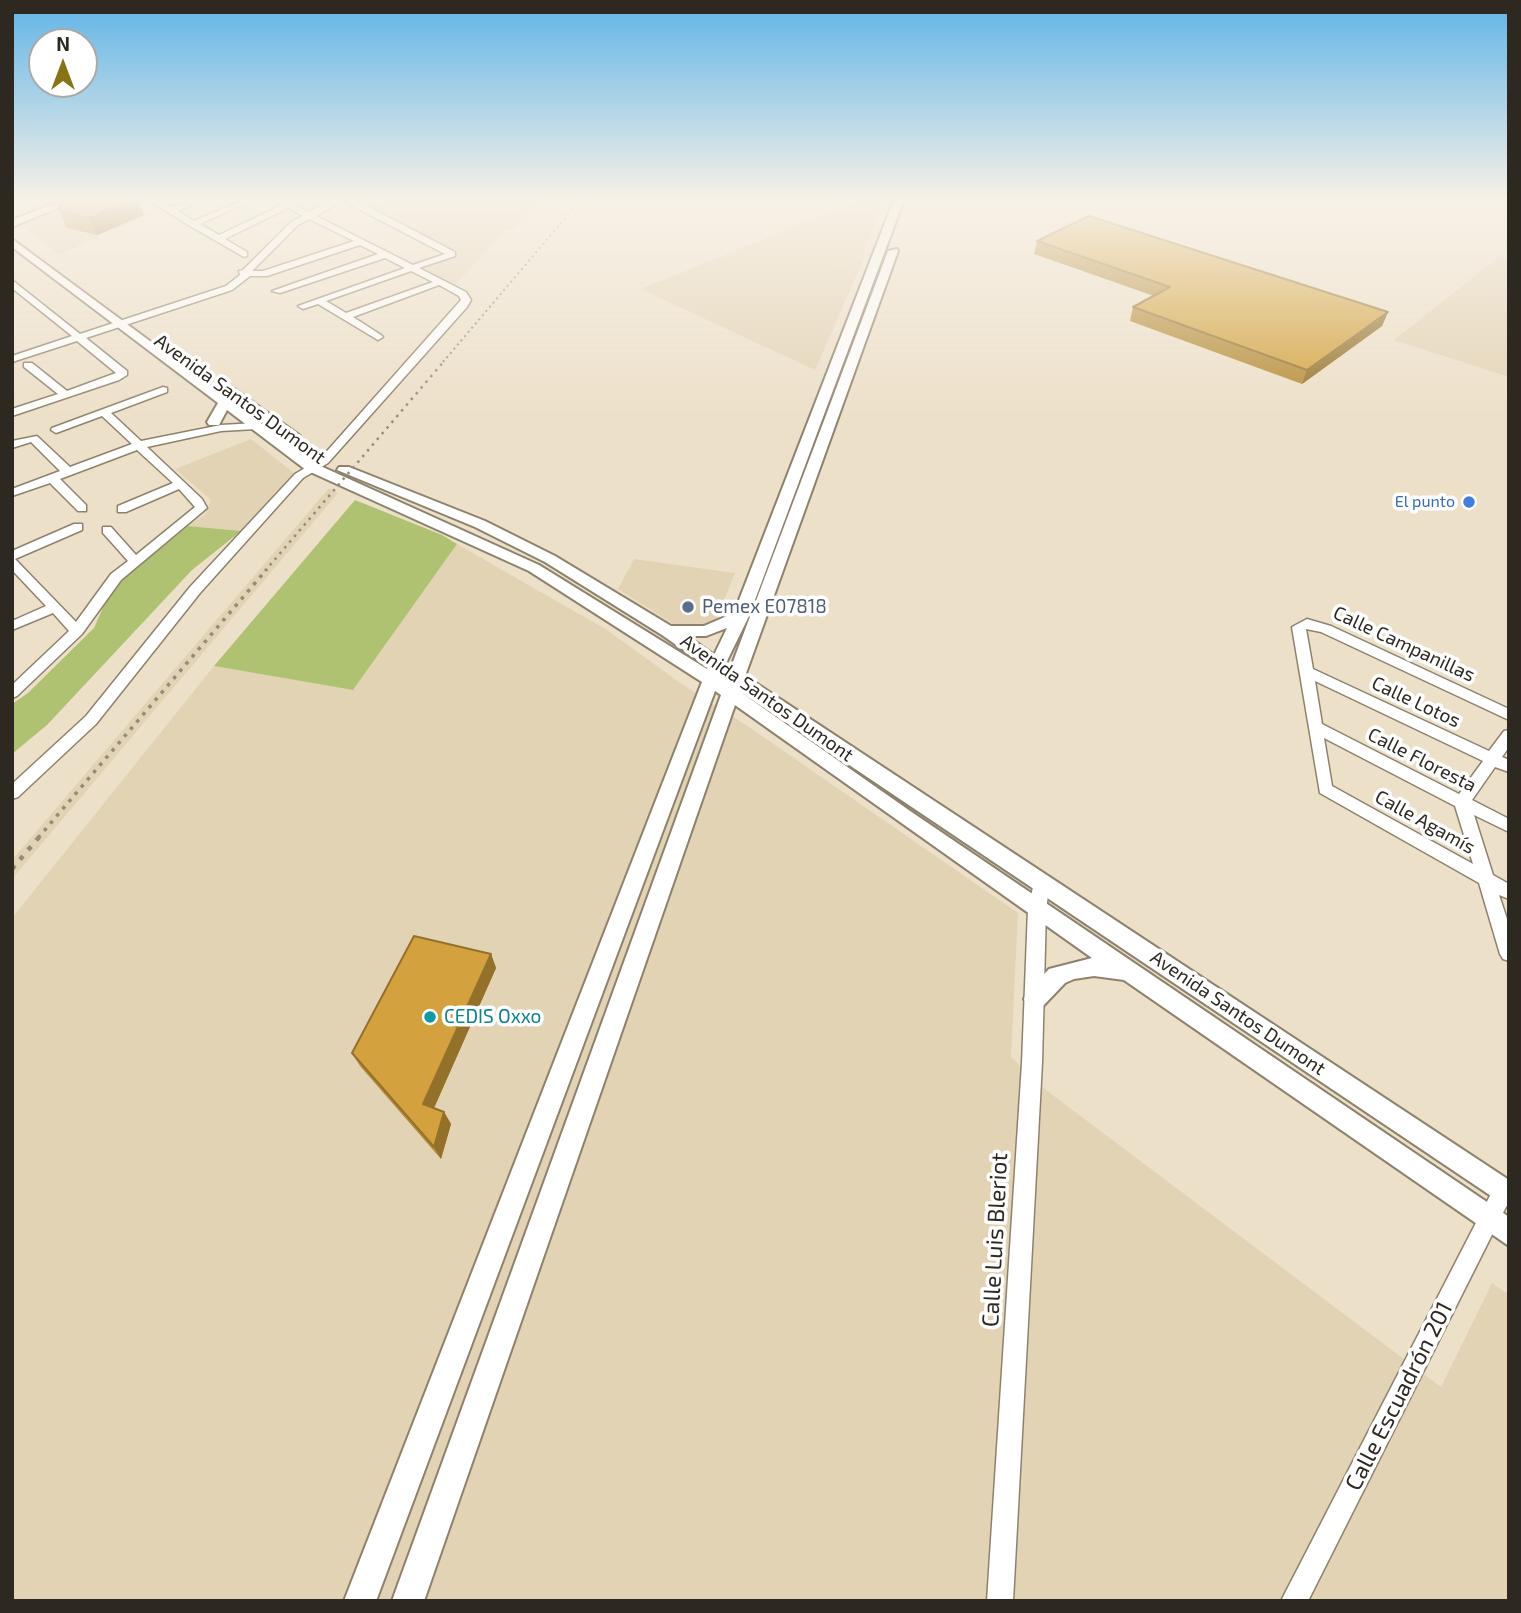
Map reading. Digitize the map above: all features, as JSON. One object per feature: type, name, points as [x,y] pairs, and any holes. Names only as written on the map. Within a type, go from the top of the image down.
[{"type":"main road","points":[[53,272],[122,323]]},
{"type":"main road","name":"Avenida Santos Dumont","points":[[64,272],[122,323],[256,426],[329,470],[534,568],[715,671]]},
{"type":"main road","points":[[360,1601],[715,671],[741,616],[877,272]]},
{"type":"main road","points":[[408,1601],[880,272]]},
{"type":"main road","name":"Avenida Santos Dumont","points":[[122,323],[254,408],[329,470],[480,524],[550,559],[668,631],[733,686],[822,748],[1037,909],[1499,1226]]},
{"type":"main road","points":[[214,422],[225,402]]},
{"type":"main road","points":[[668,631],[706,631],[741,616]]},
{"type":"main road","name":"Avenida Santos Dumont","points":[[822,748],[1042,883],[1506,1193]]},
{"type":"main road","points":[[1035,999],[1057,976],[1074,970],[1094,967],[1129,971]]},
{"type":"street","points":[[15,354],[79,337],[218,293],[235,285],[246,272]]},
{"type":"street","points":[[248,272],[264,274],[289,287]]},
{"type":"street","points":[[264,274],[269,272]]},
{"type":"street","points":[[276,292],[333,272]]},
{"type":"street","points":[[303,306],[403,272]]},
{"type":"street","points":[[12,793],[91,720],[195,590],[299,476],[329,470],[464,305],[466,297],[418,272]]},
{"type":"street","points":[[12,283],[122,371],[123,375],[12,413]]},
{"type":"street","points":[[345,317],[438,283]]},
{"type":"street","points":[[320,301],[378,337]]},
{"type":"street","points":[[28,365],[66,395]]},
{"type":"street","points":[[56,430],[163,390]]},
{"type":"street","points":[[176,437],[254,408]]},
{"type":"street","points":[[14,691],[76,631],[116,578],[134,560],[201,508],[181,484],[104,412]]},
{"type":"street","points":[[12,493],[140,445],[221,428],[256,426]]},
{"type":"street","points":[[12,445],[33,438],[68,472]]},
{"type":"street","points":[[52,478],[82,508]]},
{"type":"street","points":[[122,509],[181,484]]},
{"type":"street","points":[[12,556],[78,527]]},
{"type":"street","points":[[107,530],[134,560]]},
{"type":"street","points":[[12,562],[76,631]]},
{"type":"street","points":[[12,626],[54,608]]},
{"type":"street","name":"Calle Campanillas","points":[[1324,786],[1317,728],[1298,632],[1302,625],[1307,623],[1326,629],[1509,715]]},
{"type":"street","name":"Calle Lotos","points":[[1307,671],[1509,767]]},
{"type":"street","name":"Calle Floresta","points":[[1317,728],[1509,826]]},
{"type":"street","points":[[1509,735],[1462,802],[1509,954]]},
{"type":"street","name":"Calle Agamís","points":[[1324,786],[1332,795],[1509,892]]},
{"type":"street","name":"Calle Luis Bleriot","points":[[1000,1601],[1035,999],[1037,909],[1042,883]]},
{"type":"street","name":"Calle Escuadrón 201","points":[[1294,1601],[1499,1226],[1506,1193]]},
{"type":"shaded area","points":[[426,272],[467,272],[454,286]]},
{"type":"shaded area","points":[[682,272],[858,272],[815,370],[641,289]]},
{"type":"shaded area","points":[[1479,272],[1509,272],[1509,377],[1394,340]]},
{"type":"shaded area","points":[[251,439],[294,473],[241,531],[188,526],[206,514],[211,500],[175,469]]},
{"type":"shaded area","points":[[329,488],[338,493],[12,879],[12,860]]},
{"type":"shaded area","points":[[457,544],[607,630],[1018,913],[1011,1057],[1046,1090],[1441,1387],[1492,1283],[1509,1295],[1509,1601],[12,1601],[12,918],[214,666],[353,690]]},
{"type":"shaded area","points":[[634,559],[735,573],[714,625],[678,627],[618,589]]},
{"type":"green space","points":[[355,500],[442,535],[457,544],[353,690],[214,666]]},
{"type":"green space","points":[[188,526],[241,531],[192,570],[47,725],[12,754],[12,704],[28,693],[94,628],[104,605],[121,581]]},
{"type":"building","points":[[1127,272],[1264,272],[1388,312],[1307,370],[1133,307],[1170,287]]},
{"type":"building","name":"CEDIS Oxxo","points":[[414,936],[491,954],[423,1104],[444,1112],[434,1147],[352,1053]]},
{"type":"railway","points":[[443,362],[519,272]]},
{"type":"railway","points":[[265,571],[445,360]]},
{"type":"railway","points":[[38,838],[267,569]]},
{"type":"railway","points":[[12,869],[40,836]]},
{"type":"place","name":"El punto","points":[[1469,502]]},
{"type":"place","name":"Pemex E07818","points":[[688,607]]},
{"type":"place","name":"CEDIS Oxxo","points":[[430,1017]]}]
